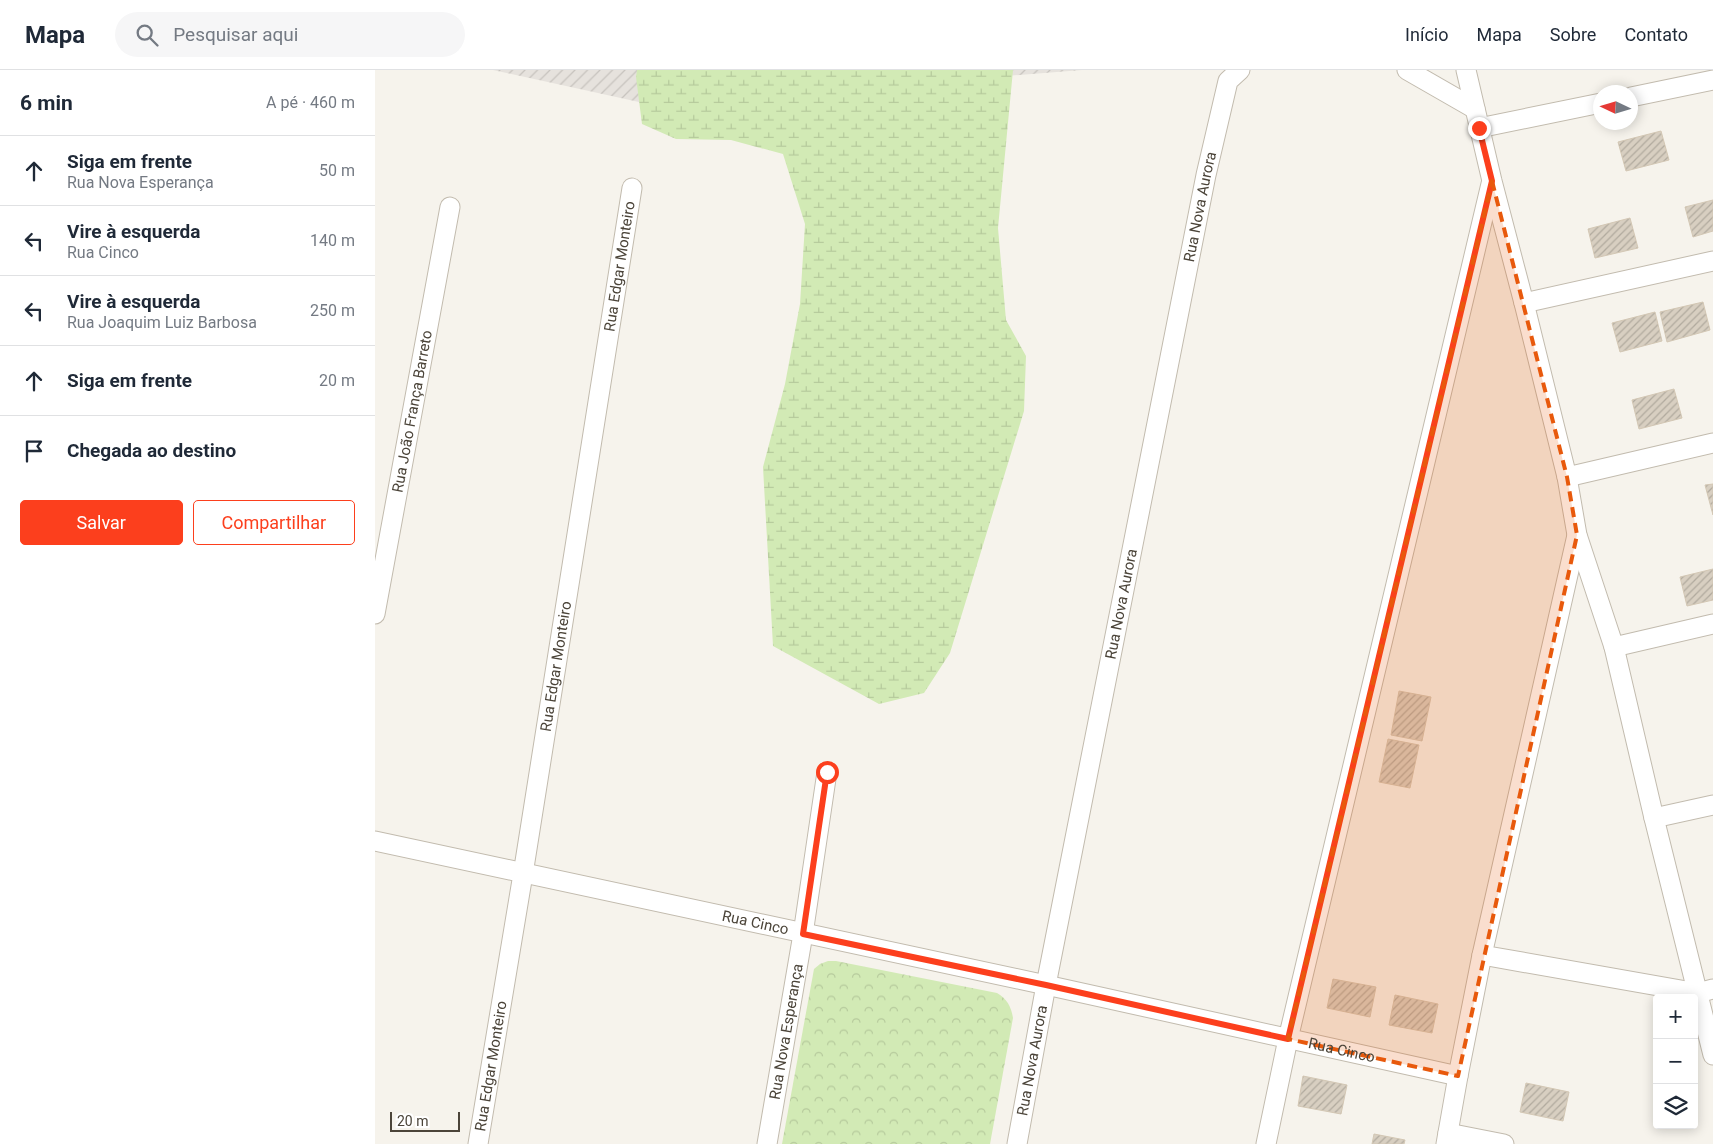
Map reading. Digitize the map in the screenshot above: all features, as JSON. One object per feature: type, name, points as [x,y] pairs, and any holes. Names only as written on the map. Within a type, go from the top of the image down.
[{"type":"street","name":"Rua Nova Aurora","points":[[1017,1144],[1046,985],[1206,175],[1228,81],[1239,70]]},
{"type":"street","points":[[1407,70],[1475,109]]},
{"type":"street","points":[[1466,70],[1567,477],[1577,535],[1614,647],[1654,818],[1706,991],[1713,1055]]},
{"type":"street","points":[[1638,96],[1713,80]]},
{"type":"street","points":[[1479,128],[1593,105]]},
{"type":"street","points":[[1266,1144],[1288,1039],[1492,181]]},
{"type":"street","name":"Rua Edgar Monteiro","points":[[478,1144],[632,188]]},
{"type":"street","name":"Rua João França Barreto","points":[[375,614],[450,207]]},
{"type":"street","points":[[1525,303],[1713,261]]},
{"type":"street","points":[[1567,477],[1713,443]]},
{"type":"street","points":[[1504,1144],[1447,1139],[1482,955],[1577,535]]},
{"type":"street","points":[[1614,647],[1713,624]]},
{"type":"street","name":"Rua Nova Esperança","points":[[767,1144],[803,934],[827,772]]},
{"type":"street","points":[[1654,818],[1713,805]]},
{"type":"street","name":"Rua Cinco","points":[[375,841],[1046,985],[1458,1076]]},
{"type":"street","points":[[1482,955],[1706,991]]},
{"type":"highlighted area","points":[[1492,181],[1567,477],[1577,535],[1458,1076],[1288,1039]]},
{"type":"shaded area","points":[[493,70],[1082,70],[648,104]]},
{"type":"green space","points":[[637,70],[1013,70],[998,228],[1006,320],[1026,356],[1024,411],[950,653],[924,693],[879,704],[773,646],[763,467],[785,384],[800,304],[805,224],[783,154],[731,140],[676,139],[642,124],[636,77]]},
{"type":"green space","points":[[828,961],[997,993],[1006,1000],[1010,1006],[1013,1018],[990,1144],[782,1144],[814,969]]},
{"type":"building","points":[[1661,131],[1669,160],[1626,171],[1618,142]]},
{"type":"building","points":[[1713,200],[1713,231],[1693,237],[1685,207]]},
{"type":"building","points":[[1630,218],[1638,248],[1595,258],[1588,229]]},
{"type":"building","points":[[1703,302],[1710,330],[1667,342],[1660,312]]},
{"type":"building","points":[[1655,312],[1662,341],[1620,352],[1612,323]]},
{"type":"building","points":[[1674,389],[1682,418],[1639,429],[1632,400]]},
{"type":"building","points":[[1713,484],[1713,515],[1705,485]]},
{"type":"building","points":[[1713,569],[1713,600],[1687,606],[1680,577]]},
{"type":"building","points":[[1399,691],[1431,697],[1422,741],[1391,735]]},
{"type":"building","points":[[1388,739],[1419,745],[1410,788],[1379,782]]},
{"type":"building","points":[[1333,979],[1376,987],[1370,1017],[1327,1008]]},
{"type":"building","points":[[1395,995],[1438,1004],[1432,1033],[1389,1025]]},
{"type":"building","points":[[1303,1076],[1347,1085],[1341,1114],[1298,1106]]},
{"type":"building","points":[[1526,1083],[1569,1092],[1563,1121],[1520,1112]]},
{"type":"building","points":[[1374,1134],[1405,1140],[1404,1144],[1372,1144]]},
{"type":"route","points":[[827,772],[803,934],[1046,985],[1288,1039],[1492,181],[1479,128]]}]
